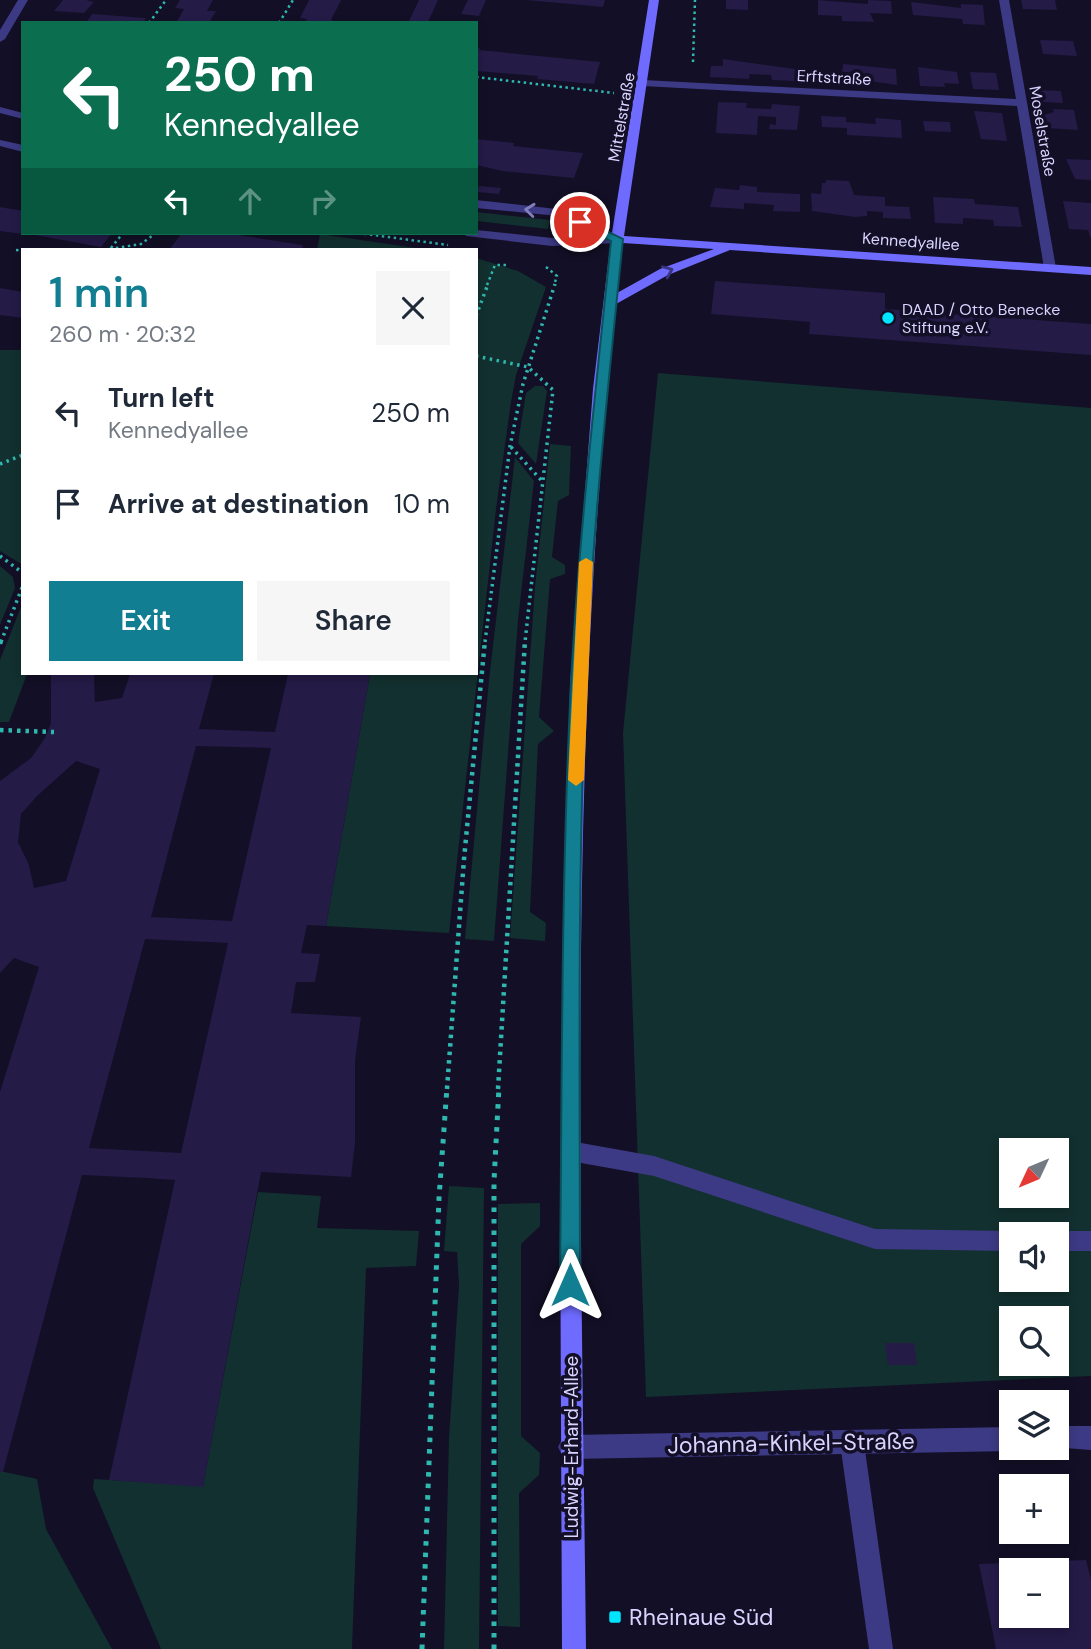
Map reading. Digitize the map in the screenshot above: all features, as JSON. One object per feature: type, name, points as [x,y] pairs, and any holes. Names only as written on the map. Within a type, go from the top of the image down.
[{"type":"main road","name":"Mittelstraße","points":[[617,239],[654,0]]},
{"type":"main road","name":"Kennedyallee","points":[[617,239],[1091,271]]},
{"type":"main road","name":"Ludwig-Erhard-Allee","points":[[574,1649],[570,1447],[570,1151],[578,685],[587,527],[617,239]]},
{"type":"main road","name":"Kennedyallee","points":[[610,302],[664,272],[729,248]]},
{"type":"street","points":[[3,35],[23,0]]},
{"type":"street","name":"Moselstraße","points":[[1004,0],[1050,268]]},
{"type":"street","points":[[3,35],[21,32]]},
{"type":"street","name":"Erftstraße","points":[[643,83],[1023,103]]},
{"type":"street","points":[[0,110],[21,115]]},
{"type":"street","points":[[1,144],[21,149]]},
{"type":"street","name":"Kennedyallee","points":[[478,204],[561,213],[617,239]]},
{"type":"street","name":"Kennedyallee","points":[[478,234],[552,242],[617,239]]},
{"type":"street","points":[[570,1151],[654,1166],[875,1239],[999,1241]]},
{"type":"street","points":[[1069,1241],[1091,1241]]},
{"type":"street","points":[[1069,1438],[1091,1438]]},
{"type":"street","name":"Johanna-Kinkel-Straße","points":[[570,1447],[999,1439]]},
{"type":"street","points":[[852,1443],[881,1649]]},
{"type":"path","points":[[150,21],[166,0]]},
{"type":"path","points":[[280,21],[293,0]]},
{"type":"path","points":[[692,86],[695,0]]},
{"type":"path","points":[[478,76],[641,96]]},
{"type":"path","points":[[136,248],[154,235]]},
{"type":"path","points":[[16,250],[21,251]]},
{"type":"path","points":[[478,311],[495,265],[520,265]]},
{"type":"path","points":[[422,1649],[439,1198],[464,859],[486,631],[510,446],[528,367],[557,276],[545,266]]},
{"type":"path","points":[[478,356],[528,367],[553,390],[528,598],[511,841],[494,1181],[494,1649]]},
{"type":"path","points":[[510,446],[542,481]]},
{"type":"path","points":[[0,464],[21,456]]},
{"type":"path","points":[[0,556],[21,572]]},
{"type":"path","points":[[0,644],[21,590]]},
{"type":"path","points":[[0,730],[54,732]]},
{"type":"green space","points":[[478,212],[550,220],[548,229],[478,221]]},
{"type":"green space","points":[[320,235],[327,235],[415,248],[317,248]]},
{"type":"green space","points":[[478,259],[518,271],[546,287],[516,375],[496,509],[478,671]]},
{"type":"green space","points":[[0,350],[21,350],[21,564],[0,551]]},
{"type":"green space","points":[[658,373],[1091,408],[1091,1376],[646,1397],[623,733]]},
{"type":"green space","points":[[535,386],[543,386],[547,391],[536,464],[518,443],[526,393]]},
{"type":"green space","points":[[550,444],[571,446],[569,495],[558,501],[552,557],[565,565],[565,574],[550,579],[539,717],[554,731],[538,744],[530,912],[546,923],[545,941],[510,938],[535,587]]},
{"type":"green space","points":[[515,457],[534,481],[518,620],[494,941],[465,939],[489,680]]},
{"type":"green space","points":[[0,566],[13,577],[15,588],[0,625]]},
{"type":"green space","points":[[21,607],[21,675],[27,675],[9,722],[0,722],[0,660]]},
{"type":"green space","points":[[370,675],[478,675],[449,933],[326,926]]},
{"type":"green space","points":[[449,1186],[484,1188],[479,1649],[444,1649],[449,1438],[459,1285],[457,1252],[444,1251]]},
{"type":"green space","points":[[258,1192],[321,1196],[317,1228],[419,1231],[416,1266],[366,1268],[352,1649],[161,1649],[93,1488],[94,1479],[203,1486]]},
{"type":"green space","points":[[540,1203],[540,1226],[521,1244],[521,1436],[540,1453],[539,1475],[519,1493],[520,1627],[498,1626],[498,1204]]},
{"type":"green space","points":[[0,1471],[37,1479],[46,1529],[112,1649],[0,1649]]},
{"type":"building","points":[[63,0],[94,2],[84,13],[54,11]]},
{"type":"building","points":[[180,0],[213,0],[207,11],[216,11],[210,21],[177,21],[184,9],[175,8]]},
{"type":"building","points":[[309,0],[341,0],[331,20],[333,21],[306,21],[307,19],[300,18]]},
{"type":"building","points":[[419,0],[438,0],[428,21],[409,21]]},
{"type":"building","points":[[468,0],[486,0],[479,16],[461,14]]},
{"type":"building","points":[[526,0],[605,0],[603,7]]},
{"type":"building","points":[[726,0],[748,0],[748,10],[726,9]]},
{"type":"building","points":[[818,0],[868,4],[868,0],[891,1],[892,14],[870,13],[874,22],[842,21],[842,16],[818,15]]},
{"type":"building","points":[[1021,0],[1055,0],[1057,10],[1023,9]]},
{"type":"building","points":[[911,2],[961,8],[961,4],[983,5],[985,25],[963,24],[962,19],[913,15]]},
{"type":"building","points":[[92,14],[146,18],[144,21],[87,21]]},
{"type":"building","points":[[1040,40],[1073,41],[1077,56],[1043,54]]},
{"type":"building","points":[[478,48],[600,62],[594,84],[537,79],[538,76],[478,71]]},
{"type":"building","points":[[723,59],[809,71],[842,72],[843,64],[896,69],[897,85],[848,78],[848,84],[772,80],[771,75],[750,74],[749,79],[710,77],[711,66],[723,66]]},
{"type":"building","points":[[918,67],[957,72],[959,84],[944,83],[945,87],[920,86]]},
{"type":"building","points":[[970,72],[996,73],[999,90],[973,89]]},
{"type":"building","points":[[1040,90],[1061,91],[1063,103],[1043,102]]},
{"type":"building","points":[[718,102],[747,103],[746,108],[771,109],[772,104],[800,106],[797,130],[769,129],[770,124],[776,125],[776,117],[758,116],[757,135],[716,133]]},
{"type":"building","points":[[1053,109],[1074,110],[1078,130],[1046,128],[1044,115],[1054,112]]},
{"type":"building","points":[[974,111],[1002,113],[1007,141],[981,139]]},
{"type":"building","points":[[821,116],[846,117],[846,122],[876,124],[875,118],[901,120],[902,138],[847,135],[847,128],[822,127]]},
{"type":"building","points":[[923,121],[950,122],[951,132],[925,131]]},
{"type":"building","points":[[478,139],[514,143],[513,146],[583,153],[574,178],[503,171],[478,165]]},
{"type":"building","points":[[1066,159],[1091,160],[1091,180],[1075,179]]},
{"type":"building","points":[[826,180],[849,181],[854,195],[885,197],[885,206],[909,207],[911,219],[883,218],[883,212],[867,211],[867,216],[855,217],[812,211],[811,193],[821,194],[822,183],[826,183]]},
{"type":"building","points":[[740,185],[757,187],[757,192],[800,194],[800,212],[773,211],[774,205],[744,203],[744,209],[710,207],[715,188],[739,190]]},
{"type":"building","points":[[479,186],[501,188],[499,194],[478,192]]},
{"type":"building","points":[[933,197],[974,199],[975,204],[1018,207],[1022,227],[994,226],[993,220],[963,218],[963,224],[935,223]]},
{"type":"building","points":[[1063,201],[1091,203],[1091,239],[1088,230],[1069,229]]},
{"type":"building","points":[[0,207],[21,211],[21,234],[0,231]]},
{"type":"building","points":[[35,235],[110,235],[101,247]]},
{"type":"building","points":[[180,235],[238,235],[303,245],[302,248],[171,248]]},
{"type":"building","name":"DAAD / Otto Benecke Stiftung e.V.","points":[[715,281],[885,293],[885,309],[1091,324],[1091,355],[809,334],[810,322],[711,314]]},
{"type":"building","points":[[0,288],[21,292],[21,318],[0,315]]},
{"type":"building","points":[[51,675],[94,675],[95,702],[122,698],[130,675],[214,675],[199,729],[275,732],[288,675],[370,675],[326,926],[307,925],[301,953],[320,954],[315,982],[296,982],[291,1013],[361,1017],[355,1060],[355,1143],[351,1177],[261,1172],[203,1487],[109,1480],[175,1180],[82,1175],[3,1472],[0,1471],[0,1092],[39,967],[14,958],[0,973],[0,781],[31,758],[45,738],[51,723]],"holes":[[[196,746],[271,748],[232,921],[151,917]],[[76,761],[100,769],[66,881],[34,888],[29,865],[18,842],[21,814]],[[145,939],[228,943],[181,1153],[89,1148]]]},
{"type":"building","points":[[885,1343],[914,1343],[917,1365],[888,1365]]},
{"type":"building","points":[[1086,1560],[1091,1579],[1091,1649],[996,1649],[979,1564],[999,1563],[999,1628],[1069,1628],[1069,1561]]},
{"type":"slow traffic","points":[[576,780],[578,685],[586,562]]},
{"type":"place","name":"DAAD / Otto Benecke Stiftung e.V.","points":[[888,318]]},
{"type":"place","name":"Rheinaue Süd","points":[[615,1617]]},
{"type":"route","points":[[570,1285],[571,956],[578,685],[587,527],[617,239],[580,222]]}]
